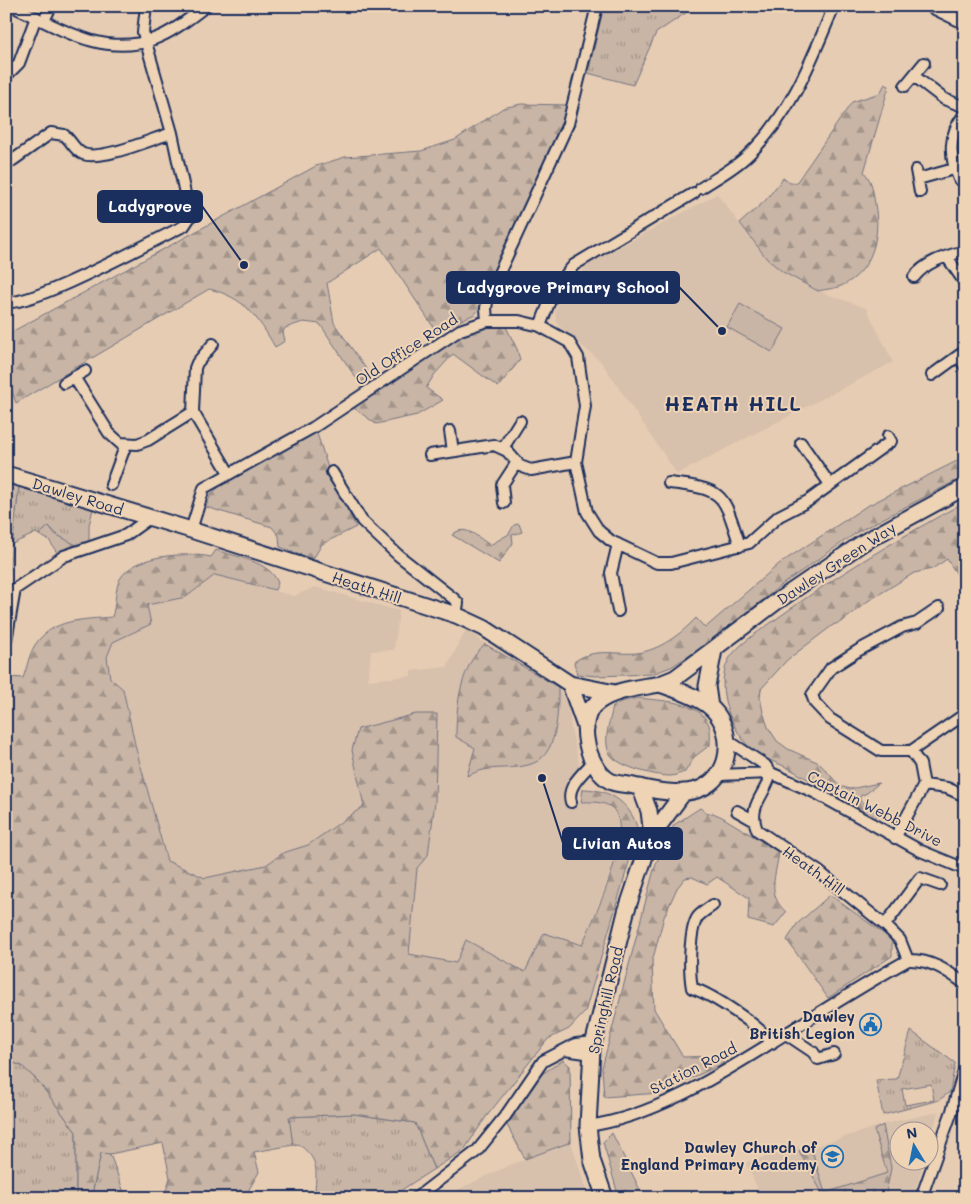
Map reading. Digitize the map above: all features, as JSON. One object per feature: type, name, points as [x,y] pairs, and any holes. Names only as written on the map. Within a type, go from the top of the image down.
[{"type":"main road","points":[[934,6],[965,21]]},
{"type":"main road","name":"Dawley Road","points":[[6,474],[151,517]]},
{"type":"main road","name":"Dawley Green Way","points":[[660,684],[675,678],[776,602],[864,542],[965,487]]},
{"type":"main road","name":"Heath Hill","points":[[151,517],[456,615],[484,628],[570,684],[615,693]]},
{"type":"main road","points":[[710,706],[707,686],[714,650]]},
{"type":"main road","points":[[570,684],[586,729]]},
{"type":"main road","points":[[660,684],[686,693],[710,706],[721,721],[727,740],[727,759],[719,775],[709,784],[684,792],[640,787],[610,781],[592,763],[586,741],[586,729],[587,719],[596,703],[615,693],[660,684]]},
{"type":"main road","name":"Springhill Road","points":[[640,787],[649,811],[652,835]]},
{"type":"main road","name":"Springhill Road","points":[[605,1198],[592,1160],[588,1126],[593,1048],[626,912],[652,835],[684,792]]},
{"type":"street","points":[[12,6],[98,43],[113,46],[145,42],[176,28],[206,6]]},
{"type":"street","points":[[6,76],[19,63],[40,19],[51,6]]},
{"type":"street","points":[[6,302],[30,299],[184,226],[190,217],[172,133],[145,42],[143,32],[146,6]]},
{"type":"street","points":[[487,321],[486,308],[488,297],[568,124],[598,6]]},
{"type":"street","points":[[540,326],[555,288],[574,265],[697,191],[748,155],[783,112],[802,81],[834,6]]},
{"type":"street","points":[[905,86],[924,64]]},
{"type":"street","points":[[914,76],[944,99],[965,107]]},
{"type":"street","points":[[965,114],[951,140],[954,169],[959,179],[965,182]]},
{"type":"street","points":[[6,164],[51,133],[64,134],[78,150],[91,155],[114,151],[172,133]]},
{"type":"street","points":[[920,192],[917,175],[954,169]]},
{"type":"street","points":[[914,277],[922,267],[964,251]]},
{"type":"street","points":[[946,257],[965,283]]},
{"type":"street","name":"Old Office Road","points":[[191,530],[204,488],[314,427],[460,330],[487,321],[519,321],[540,326],[569,342],[578,357],[585,414],[576,462]]},
{"type":"street","points":[[214,344],[195,368],[193,412],[228,473]]},
{"type":"street","points":[[932,375],[961,354],[965,366]]},
{"type":"street","points":[[64,383],[85,371]]},
{"type":"street","points":[[74,377],[113,439],[126,444],[137,444],[148,440],[193,412]]},
{"type":"street","points":[[503,448],[520,422]]},
{"type":"street","points":[[450,431],[453,451]]},
{"type":"street","points":[[430,455],[487,445],[503,448],[516,462],[531,470],[576,462],[584,504],[590,519],[605,536],[618,544],[664,564],[740,546],[756,538],[780,516],[808,501],[891,441],[888,436]]},
{"type":"street","points":[[801,443],[830,484]]},
{"type":"street","points":[[111,485],[126,444]]},
{"type":"street","points":[[504,503],[502,485],[516,462]]},
{"type":"street","points":[[332,472],[362,522],[404,560],[454,599],[458,604],[456,615]]},
{"type":"street","points":[[669,483],[708,488],[720,496],[728,508],[740,546]]},
{"type":"street","points":[[6,641],[15,589],[64,556],[126,535],[151,517]]},
{"type":"street","points":[[618,544],[611,573],[618,611]]},
{"type":"street","points":[[939,608],[917,623],[902,627],[859,650],[831,668],[812,695],[815,703],[830,719],[881,751],[911,751],[965,714]]},
{"type":"street","name":"Captain Webb Drive","points":[[727,740],[765,765],[771,773]]},
{"type":"street","points":[[895,838],[924,785],[920,764],[911,751]]},
{"type":"street","points":[[571,802],[569,797],[575,783],[592,763]]},
{"type":"street","points":[[753,820],[754,809],[771,773]]},
{"type":"street","name":"Captain Webb Drive","points":[[719,775],[771,773],[816,793],[895,838],[965,869]]},
{"type":"street","points":[[924,785],[947,788],[965,796]]},
{"type":"street","name":"Heath Hill","points":[[737,811],[753,820],[757,830],[818,871],[885,925],[900,940],[908,960]]},
{"type":"street","points":[[885,925],[920,878],[940,885]]},
{"type":"street","points":[[713,905],[697,918],[690,948],[689,972],[692,988],[707,993],[728,1007],[772,1042]]},
{"type":"street","points":[[908,960],[923,959],[952,974],[965,984]]},
{"type":"street","name":"Station Road","points":[[588,1126],[604,1123],[664,1102],[722,1074],[908,960]]},
{"type":"street","points":[[786,1034],[813,1052],[818,1060],[823,1060],[834,1054]]},
{"type":"street","points":[[416,1198],[478,1151],[543,1061],[565,1050],[593,1048]]},
{"type":"street","points":[[921,1198],[952,1111],[965,1067]]},
{"type":"shaded area","points":[[717,194],[767,259],[818,291],[866,308],[893,362],[677,474],[602,363],[557,324],[555,312],[562,294],[589,264]]},
{"type":"shaded area","points":[[215,575],[294,596],[315,587],[399,611],[394,650],[371,651],[368,680],[411,676],[411,671],[447,667],[467,628],[485,644],[476,652],[465,674],[459,700],[461,741],[475,748],[468,776],[482,768],[529,765],[558,714],[558,687],[569,708],[571,729],[580,767],[567,784],[563,804],[598,802],[611,807],[618,818],[619,852],[582,945],[525,972],[467,940],[456,964],[409,954],[417,868],[428,855],[435,802],[437,714],[357,778],[364,806],[362,810],[308,845],[283,853],[266,865],[205,878],[167,861],[136,749],[123,689],[110,678],[107,657],[113,642],[151,624],[147,605],[186,597]]},
{"type":"shaded area","name":"Dawley Church of England Primary Academy","points":[[938,1112],[935,1122],[893,1122]]},
{"type":"shaded area","name":"Dawley Church of England Primary Academy","points":[[888,1123],[888,1172],[921,1172],[913,1198],[762,1198],[746,1163],[798,1146],[800,1151]]},
{"type":"shaded area","points":[[571,1142],[589,1198],[440,1198],[510,1165]]},
{"type":"green space","points":[[604,6],[696,6],[656,33],[633,85],[588,73]]},
{"type":"green space","points":[[885,84],[889,86],[864,172],[872,187],[877,216],[877,228],[872,251],[861,272],[852,280],[838,287],[818,291],[783,272],[767,259],[740,223],[765,201],[783,178],[790,183],[796,183],[852,102],[880,93]]},
{"type":"green space","points":[[521,104],[568,105],[563,124],[482,305],[475,314],[436,331],[381,248],[327,283],[334,323],[371,376],[360,384],[320,324],[303,322],[285,328],[283,332],[285,341],[275,347],[249,310],[232,297],[209,289],[16,403],[6,373],[6,335],[316,166],[345,157],[421,151],[455,140],[503,108]]},
{"type":"green space","points":[[740,304],[785,329],[772,352],[727,327]]},
{"type":"green space","points":[[488,325],[506,327],[517,349],[520,360],[498,387],[453,354],[434,375],[426,388],[443,400],[417,415],[376,424],[351,406],[434,351]]},
{"type":"green space","points":[[316,430],[329,471],[356,527],[322,544],[313,559],[280,547],[279,536],[272,527],[206,507],[211,494],[225,482]]},
{"type":"green space","points":[[965,457],[965,476],[859,531],[780,586],[706,645],[671,667],[652,674],[596,676],[577,674],[574,662],[582,657],[597,653],[637,653],[654,649],[684,630],[696,618],[705,628],[779,564],[865,507]]},
{"type":"green space","points":[[6,483],[19,487],[6,599]]},
{"type":"green space","points":[[19,487],[93,509],[89,525],[89,543],[80,547],[75,545],[59,536],[49,526],[39,535],[36,533],[12,544]]},
{"type":"green space","points":[[965,502],[965,581],[958,576],[947,559],[932,569],[914,573],[868,601],[843,621],[833,625],[787,660],[761,689],[760,698],[763,712],[768,727],[777,741],[788,749],[819,763],[840,786],[850,789],[879,783],[860,796],[860,801],[878,813],[875,819],[790,769],[753,751],[738,733],[727,709],[724,697],[724,672],[728,661],[737,649],[766,626],[870,556]]},
{"type":"green space","points":[[519,524],[522,532],[512,535],[513,543],[499,563],[452,535],[462,530],[471,532],[490,545],[509,534],[514,525]]},
{"type":"green space","points":[[49,526],[55,534],[80,547],[59,556],[49,540],[39,535]]},
{"type":"green space","points":[[216,550],[252,561],[268,570],[278,583],[275,590],[215,575],[186,597],[147,605],[151,624],[113,642],[107,657],[110,678],[123,689],[136,749],[167,861],[205,878],[266,865],[283,853],[308,845],[364,806],[352,750],[358,729],[416,714],[437,714],[435,802],[428,855],[417,868],[409,954],[456,963],[466,940],[525,972],[544,933],[582,945],[611,875],[617,853],[618,818],[611,807],[607,805],[596,802],[581,802],[583,789],[602,792],[618,800],[631,813],[638,831],[585,1012],[569,1029],[548,1039],[486,1117],[464,1150],[434,1169],[415,1123],[354,1114],[289,1117],[293,1145],[254,1152],[259,1172],[244,1198],[166,1198],[165,1194],[170,1178],[163,1143],[110,1154],[101,1153],[91,1198],[76,1198],[76,1132],[38,1081],[22,1066],[6,1060],[8,677],[23,678],[35,645],[42,636],[51,630],[69,622],[112,617],[120,579],[137,564],[175,555],[211,557]]},
{"type":"green space","points":[[485,644],[558,687],[557,721],[551,744],[538,761],[519,767],[483,770],[467,776],[475,748],[456,737],[457,712],[465,674],[470,663]]},
{"type":"green space","points":[[638,698],[678,703],[688,706],[704,717],[710,727],[710,745],[694,757],[685,772],[672,776],[663,776],[635,769],[617,761],[611,756],[607,740],[613,707],[620,702]]},
{"type":"green space","points":[[700,808],[708,814],[713,813],[722,817],[779,852],[774,891],[780,905],[786,912],[774,927],[748,920],[749,898],[717,877],[707,884],[692,877],[685,878],[677,888],[664,917],[652,962],[654,1009],[683,1057],[719,1056],[724,1063],[660,1093],[604,1097],[602,1068],[653,873],[662,848],[674,825]]},
{"type":"green space","points":[[830,895],[887,936],[892,942],[892,956],[828,998],[787,940],[797,924]]},
{"type":"green space","points":[[911,1031],[955,1063],[950,1092],[939,1100],[883,1115],[876,1080],[897,1079]],"holes":[[[931,1084],[934,1100],[905,1105],[902,1089]]]},
{"type":"green space","points":[[6,1060],[22,1066],[38,1081],[76,1132],[76,1198],[6,1198]]},
{"type":"green space","points":[[563,1060],[570,1066],[571,1142],[525,1159],[507,1125],[542,1074]]},
{"type":"green space","points":[[354,1114],[415,1123],[434,1169],[389,1198],[328,1198],[315,1190],[315,1164],[305,1149],[298,1144],[293,1145],[288,1117]]},
{"type":"green space","points":[[883,1125],[888,1152],[888,1172],[890,1172],[885,1198],[825,1198],[799,1151],[811,1147],[825,1193],[887,1173],[874,1130]]},
{"type":"green space","points":[[612,1133],[644,1198],[619,1198],[603,1142]]},
{"type":"green space","points":[[101,1153],[110,1154],[126,1198],[91,1198]]},
{"type":"place","name":"Ladygrove","points":[[244,265]]},
{"type":"place","name":"Ladygrove Primary School","points":[[722,331]]},
{"type":"place","name":"Livian Autos","points":[[542,778]]},
{"type":"place","name":"Dawley British Legion","points":[[871,1025]]},
{"type":"place","name":"Dawley Church of England Primary Academy","points":[[833,1156]]},
{"type":"district","name":"HEATH HILL","points":[[733,403]]}]
